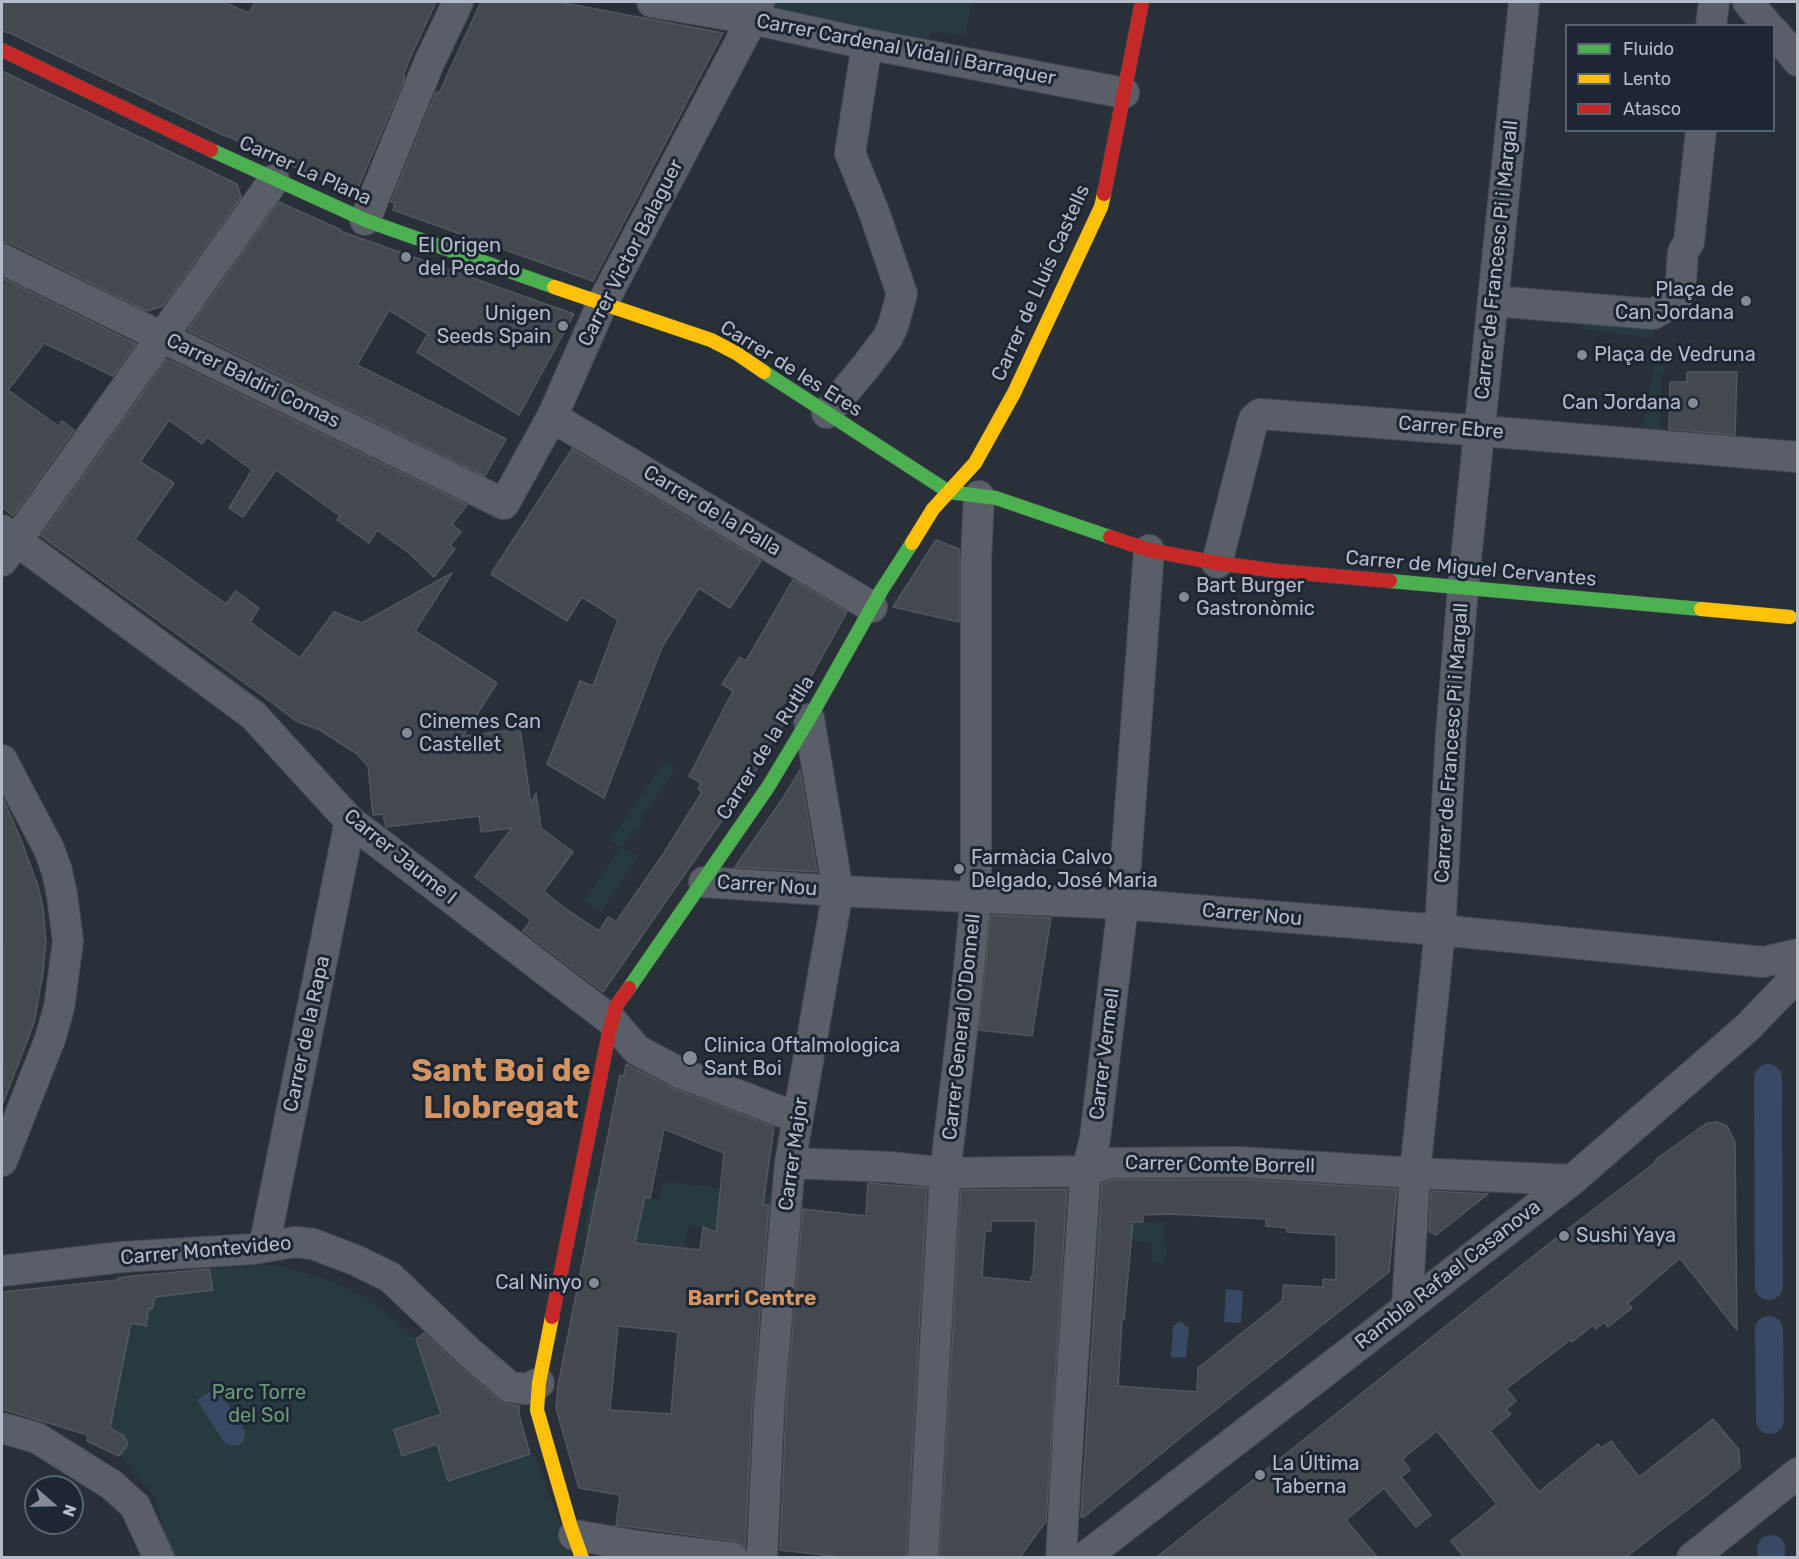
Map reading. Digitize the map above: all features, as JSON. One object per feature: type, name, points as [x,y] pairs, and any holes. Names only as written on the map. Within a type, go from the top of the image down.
[{"type":"street","points":[[365,220],[429,63],[458,2]]},
{"type":"street","name":"Carrer Cardenal Vidal i Barraquer","points":[[652,2],[755,10],[867,44],[1124,93]]},
{"type":"street","name":"Carrer de Lluís Castells","points":[[949,492],[975,463],[1014,393],[1101,207],[1142,2]]},
{"type":"street","name":"Carrer de Francesc Pi i Margall","points":[[1407,1307],[1415,1173],[1440,930],[1451,734],[1463,588],[1524,2]]},
{"type":"street","points":[[1711,24],[1714,2]]},
{"type":"street","points":[[1748,2],[1766,24]]},
{"type":"street","name":"Carrer Victor Balaguer","points":[[504,504],[552,417],[602,304],[755,10]]},
{"type":"street","points":[[1775,34],[1797,61]]},
{"type":"street","points":[[828,412],[888,337],[902,294],[874,212],[850,153],[867,44]]},
{"type":"street","name":"Carrer La Plana","points":[[2,50],[274,180],[365,220],[602,304]]},
{"type":"street","points":[[1493,301],[1653,314],[1669,305],[1680,293],[1683,252],[1689,242],[1701,132]]},
{"type":"street","points":[[6,544],[162,337],[274,180]]},
{"type":"street","name":"Carrer Baldiri Comas","points":[[2,258],[504,504]]},
{"type":"street","name":"Carrer de les Eres","points":[[602,304],[711,340],[736,353],[949,492]]},
{"type":"street","name":"Carrer Ebre","points":[[1217,563],[1251,425],[1260,414],[1797,457]]},
{"type":"street","name":"Carrer de la Palla","points":[[552,417],[872,607]]},
{"type":"street","name":"Carrer de Miguel Cervantes","points":[[949,492],[996,498],[1149,550],[1217,563],[1278,571],[1790,617]]},
{"type":"street","name":"Carrer de la Rutlla","points":[[578,1546],[537,1410],[539,1383],[616,1006],[704,882],[768,786],[872,607],[933,509],[949,492]]},
{"type":"street","name":"Carrer General O'Donnell","points":[[923,1557],[945,1173],[976,896],[976,559],[979,496]]},
{"type":"street","name":"Carrer Jaume I","points":[[6,544],[253,715],[351,822],[612,1022],[636,1050],[680,1073],[798,1118]]},
{"type":"street","name":"Carrer Vermell","points":[[1061,1557],[1085,1180],[1095,1138],[1123,904],[1149,550]]},
{"type":"street","name":"Carrer Major","points":[[762,1557],[769,1408],[790,1163],[838,891],[809,719]]},
{"type":"street","points":[[2,760],[53,860],[62,896],[68,941],[59,1008],[50,1039],[2,1161]]},
{"type":"street","name":"Carrer de la Rapa","points":[[264,1247],[351,822]]},
{"type":"street","name":"Carrer Nou","points":[[704,882],[838,891],[1123,904],[1440,930],[1763,962],[1797,954]]},
{"type":"street","name":"Rambla Rafael Casanova","points":[[1084,1557],[1572,1180],[1748,1027],[1797,975]]},
{"type":"street","name":"Carrer Comte Borrell","points":[[790,1163],[868,1166],[945,1173],[1088,1171],[1108,1163],[1239,1162],[1572,1180]]},
{"type":"street","name":"Carrer Montevideo","points":[[2,1271],[122,1257],[264,1247],[295,1242],[322,1247],[390,1277],[510,1387],[527,1389],[539,1383]]},
{"type":"street","points":[[2,1428],[37,1437],[112,1485],[135,1506],[159,1557]]},
{"type":"street","points":[[1692,1557],[1797,1473]]},
{"type":"street","points":[[135,1506],[141,1557]]},
{"type":"street","points":[[578,1546],[644,1546],[733,1557]]},
{"type":"green space","points":[[766,2],[972,2],[965,36],[930,31],[927,47],[759,15]]},
{"type":"green space","points":[[1584,319],[1653,323],[1654,338],[1583,329]]},
{"type":"green space","points":[[1655,365],[1665,365],[1662,372],[1660,426],[1665,433],[1641,432]]},
{"type":"green space","points":[[664,762],[675,769],[640,820],[643,822],[634,836],[630,835],[622,847],[638,856],[601,913],[584,901],[621,847],[610,841]]},
{"type":"green space","points":[[663,1181],[778,1196],[774,1234],[688,1226],[684,1249],[584,1231],[592,1188],[659,1199]]},
{"type":"green space","points":[[1089,1219],[1165,1223],[1164,1243],[1167,1244],[1165,1264],[1152,1263],[1153,1243],[1087,1239]]},
{"type":"green space","name":"Parc Torre del Sol","points":[[276,1265],[314,1275],[362,1296],[416,1339],[441,1414],[395,1430],[437,1444],[448,1480],[534,1453],[572,1557],[170,1557],[153,1495],[122,1457],[87,1441],[118,1278]]},
{"type":"water","points":[[1226,1289],[1243,1291],[1241,1323],[1224,1322]]},
{"type":"water","points":[[1183,1322],[1189,1327],[1186,1358],[1171,1357],[1173,1325]]},
{"type":"water","points":[[217,1387],[245,1431],[244,1441],[238,1445],[225,1443],[197,1400]]},
{"type":"building","points":[[2,2],[223,2],[249,13],[255,2],[436,2],[410,58],[403,76],[405,77],[355,195],[2,31]]},
{"type":"building","points":[[481,2],[559,2],[723,33],[593,281],[393,210],[395,203],[391,202],[436,92],[439,93]]},
{"type":"building","points":[[2,71],[237,184],[241,197],[163,306],[147,311],[10,243],[2,242]]},
{"type":"building","points":[[279,202],[340,231],[574,314],[519,415],[417,352],[428,334],[389,310],[357,365],[506,439],[485,476],[188,330]]},
{"type":"building","points":[[2,278],[136,344],[113,376],[44,343],[8,390],[58,426],[62,421],[74,430],[13,516],[2,507]]},
{"type":"building","points":[[167,359],[467,505],[452,524],[461,532],[450,545],[455,549],[434,577],[409,553],[377,530],[369,543],[337,520],[340,516],[276,470],[243,517],[229,508],[252,470],[207,437],[202,444],[169,420],[140,462],[174,483],[135,539],[226,604],[236,591],[259,608],[250,622],[300,658],[334,612],[362,623],[452,573],[415,631],[497,683],[463,736],[520,729],[531,804],[536,793],[541,828],[573,852],[544,891],[599,931],[608,917],[616,922],[664,853],[702,792],[698,789],[701,783],[689,776],[733,691],[722,684],[740,657],[746,661],[793,580],[847,612],[752,777],[603,992],[523,931],[531,920],[475,877],[512,828],[481,832],[479,816],[386,827],[383,814],[373,815],[368,766],[357,754],[320,730],[296,721],[41,536]]},
{"type":"building","name":"Can Jordana","points":[[1687,372],[1737,372],[1735,435],[1669,429],[1670,382],[1687,382]]},
{"type":"building","points":[[572,449],[761,561],[730,608],[699,588],[662,647],[604,798],[547,764],[580,681],[593,686],[618,620],[582,597],[567,621],[491,574]]},
{"type":"building","points":[[936,540],[959,549],[959,622],[893,607]]},
{"type":"building","points":[[800,770],[817,872],[735,867],[783,798]]},
{"type":"building","points":[[2,796],[38,886],[43,908],[46,942],[34,1023],[3,1103]]},
{"type":"building","points":[[991,915],[1051,918],[1032,1036],[979,1030]]},
{"type":"building","points":[[626,1064],[674,1089],[774,1127],[763,1205],[769,1205],[752,1407],[745,1547],[735,1541],[616,1525],[620,1495],[579,1488],[556,1408],[558,1385],[620,1075],[624,1076]],"holes":[[[664,1129],[724,1153],[716,1232],[703,1227],[700,1250],[635,1243],[645,1197],[650,1198]],[[618,1326],[678,1332],[671,1414],[610,1410]]]},
{"type":"building","points":[[1717,1122],[1727,1126],[1735,1142],[1737,1330],[1680,1258],[1628,1303],[1632,1308],[1608,1327],[1604,1322],[1596,1329],[1593,1325],[1506,1389],[1516,1401],[1506,1409],[1511,1414],[1490,1431],[1539,1492],[1598,1444],[1601,1448],[1611,1441],[1639,1477],[1713,1419],[1739,1450],[1740,1468],[1704,1497],[1626,1557],[1464,1557],[1451,1541],[1497,1504],[1437,1431],[1402,1459],[1410,1470],[1401,1477],[1431,1515],[1416,1527],[1384,1488],[1346,1520],[1377,1557],[1157,1557],[1551,1242],[1656,1162],[1655,1160],[1707,1123]]},
{"type":"building","points":[[1239,1179],[1397,1189],[1389,1272],[1084,1517],[1081,1517],[1102,1184],[1111,1180]],"holes":[[[1169,1214],[1266,1219],[1266,1226],[1287,1228],[1287,1232],[1336,1235],[1336,1280],[1323,1279],[1323,1287],[1284,1285],[1282,1301],[1198,1368],[1197,1392],[1118,1386],[1122,1319],[1124,1319],[1133,1222],[1143,1222],[1143,1215]]]},
{"type":"building","points":[[868,1183],[927,1188],[906,1557],[842,1557],[780,1550],[786,1409],[803,1209],[866,1216]]},
{"type":"building","points":[[1067,1189],[1046,1521],[1020,1557],[940,1557],[961,1190]],"holes":[[[991,1221],[1036,1221],[1031,1282],[982,1277],[985,1231],[991,1231]]]},
{"type":"building","points":[[1431,1191],[1488,1194],[1436,1235],[1429,1231]]},
{"type":"building","points":[[209,1269],[213,1290],[155,1297],[152,1309],[149,1308],[146,1326],[131,1323],[110,1428],[124,1436],[128,1444],[119,1456],[87,1441],[88,1435],[2,1409],[2,1292]]},
{"type":"building","points":[[424,1333],[499,1400],[519,1406],[519,1415],[530,1454],[448,1481],[437,1444],[402,1456],[394,1430],[441,1414],[416,1339]]},
{"type":"waterway","points":[[1768,1078],[1769,1286]]},
{"type":"waterway","points":[[1769,1330],[1770,1420]]},
{"type":"waterway","points":[[1771,1549],[1771,1558]]},
{"type":"traffic: fast","points":[[211,150],[365,220],[554,287]]},
{"type":"traffic: fast","points":[[764,372],[949,492],[996,498],[1110,537]]},
{"type":"traffic: fast","points":[[629,988],[768,787],[881,591],[912,543]]},
{"type":"traffic: fast","points":[[1390,581],[1701,609]]},
{"type":"traffic: slow","points":[[912,543],[933,509],[975,463],[1014,393],[1101,207],[1104,194]]},
{"type":"traffic: slow","points":[[554,287],[711,340],[764,372]]},
{"type":"traffic: slow","points":[[1701,609],[1790,617]]},
{"type":"traffic: slow","points":[[552,1317],[539,1383],[537,1410],[582,1558]]},
{"type":"traffic: jam","points":[[1104,194],[1142,2]]},
{"type":"traffic: jam","points":[[2,50],[211,150]]},
{"type":"traffic: jam","points":[[1110,537],[1149,550],[1217,563],[1390,581]]},
{"type":"traffic: jam","points":[[552,1317],[609,1033],[616,1006],[629,988]]},
{"type":"place","name":"El Origen del Pecado","points":[[406,257]]},
{"type":"place","name":"Plaça de Can Jordana","points":[[1746,301]]},
{"type":"place","name":"Unigen Seeds Spain","points":[[563,326]]},
{"type":"place","name":"Plaça de Vedruna","points":[[1582,355]]},
{"type":"place","name":"Can Jordana","points":[[1693,403]]},
{"type":"place","name":"Bart Burger Gastronòmic","points":[[1184,597]]},
{"type":"place","name":"Cinemes Can Castellet","points":[[407,733]]},
{"type":"place","name":"Farmàcia Calvo Delgado, José Maria","points":[[959,869]]},
{"type":"place","name":"Clinica Oftalmologica Sant Boi","points":[[690,1058]]},
{"type":"place","name":"Sushi Yaya","points":[[1564,1236]]},
{"type":"place","name":"Cal Ninyo","points":[[594,1283]]},
{"type":"place","name":"La Última Taberna","points":[[1260,1475]]},
{"type":"district","name":"Sant Boi de Llobregat","points":[[501,1090]]},
{"type":"district","name":"Barri Centre","points":[[752,1299]]}]
